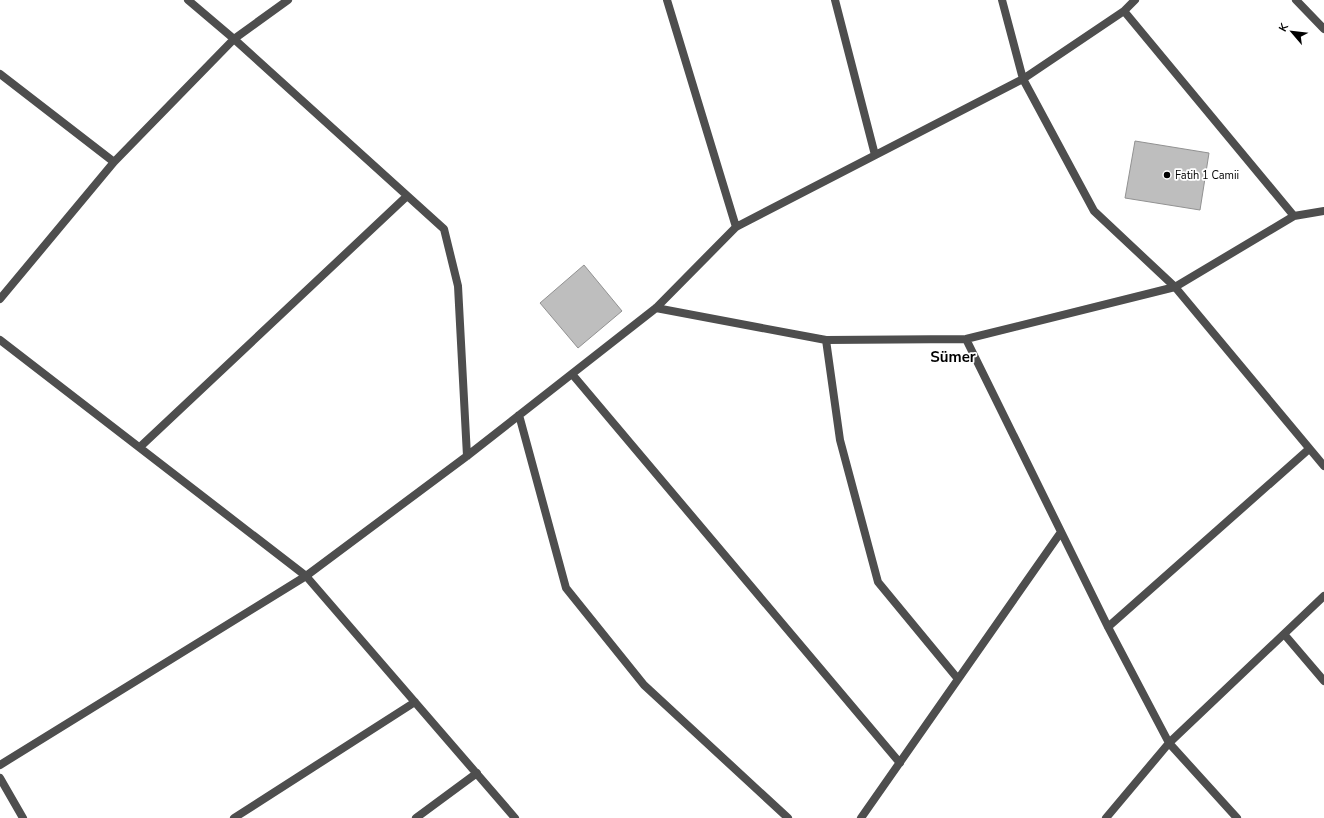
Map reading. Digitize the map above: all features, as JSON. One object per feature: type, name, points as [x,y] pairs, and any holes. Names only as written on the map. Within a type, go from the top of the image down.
[{"type":"street","points":[[188,0],[234,39],[444,229],[458,286],[467,456]]},
{"type":"street","points":[[0,299],[114,162],[234,39],[288,0]]},
{"type":"street","points":[[667,0],[736,227]]},
{"type":"street","points":[[835,0],[875,155]]},
{"type":"street","points":[[1002,0],[1023,79],[1094,211],[1175,287],[1324,466]]},
{"type":"street","points":[[0,765],[306,576],[467,456],[656,308],[736,227],[1023,79],[1124,11],[1135,0]]},
{"type":"street","points":[[1296,0],[1324,28]]},
{"type":"street","points":[[1124,11],[1294,216]]},
{"type":"street","points":[[0,74],[114,162]]},
{"type":"street","points":[[140,447],[407,196]]},
{"type":"street","points":[[656,308],[826,340],[966,339],[1175,287],[1294,216],[1324,212]]},
{"type":"street","points":[[966,339],[1108,627],[1169,743],[1237,818]]},
{"type":"street","points":[[0,340],[306,576],[515,818]]},
{"type":"street","points":[[826,340],[840,440],[878,582],[958,679]]},
{"type":"street","points":[[572,374],[900,763]]},
{"type":"street","points":[[519,415],[566,588],[644,684],[788,818]]},
{"type":"street","points":[[1108,627],[1309,449]]},
{"type":"street","points":[[861,818],[1061,532]]},
{"type":"street","points":[[1106,818],[1169,743],[1324,596]]},
{"type":"street","points":[[1284,634],[1324,681]]},
{"type":"street","points":[[234,818],[415,702]]},
{"type":"street","points":[[416,818],[477,773]]},
{"type":"street","points":[[0,778],[23,818]]},
{"type":"building","name":"Fatih 1 Camii","points":[[1135,141],[1209,153],[1200,210],[1125,198]]},
{"type":"building","points":[[584,265],[622,311],[578,348],[540,303]]},
{"type":"place","name":"Fatih 1 Camii","points":[[1167,175]]},
{"type":"district","name":"Sümer","points":[[953,357]]}]
